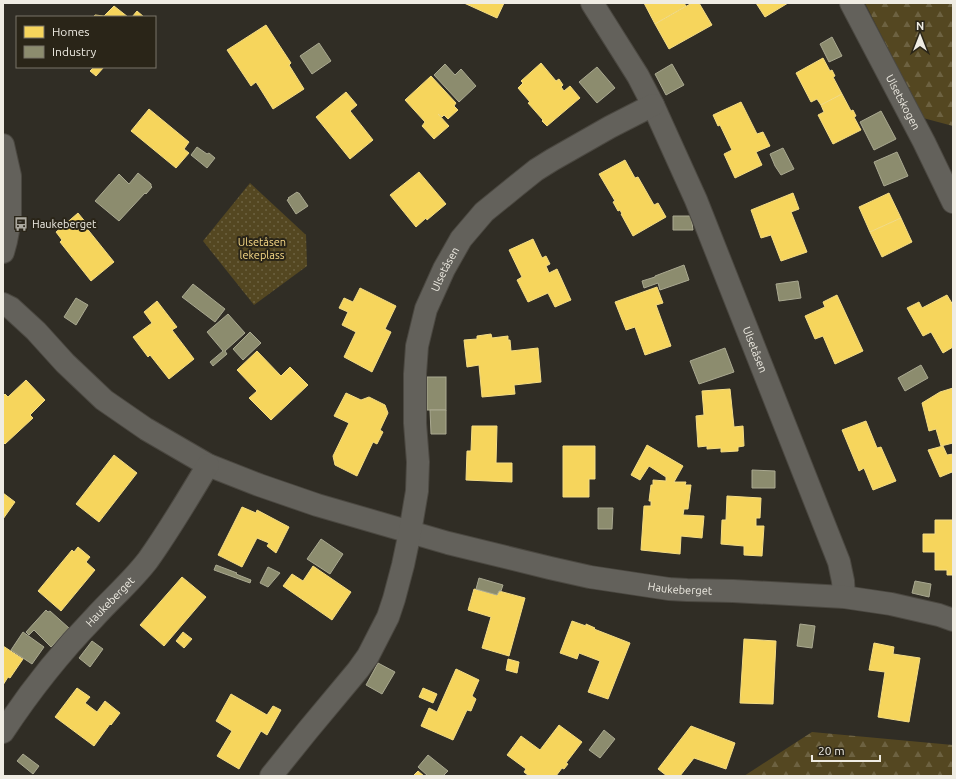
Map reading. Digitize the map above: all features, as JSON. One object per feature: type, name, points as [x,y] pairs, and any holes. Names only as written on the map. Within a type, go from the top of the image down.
[{"type":"street","name":"Ulsetåsen","points":[[592,3],[638,76],[696,200],[828,535],[843,581],[844,597]]},
{"type":"street","name":"Ulsetskogen","points":[[851,3],[924,142],[953,202]]},
{"type":"street","name":"Ulsetåsen","points":[[410,532],[417,491],[418,462],[415,374],[417,346],[426,309],[444,269],[461,239],[484,212],[536,170],[652,105]]},
{"type":"street","points":[[3,145],[10,176],[10,220],[3,252]]},
{"type":"street","name":"Haukeberget","points":[[3,304],[11,308],[36,331],[65,363],[104,400],[146,429],[208,465],[259,485],[317,505],[448,543],[590,577],[687,590],[844,597],[891,604],[939,615],[953,620]]},
{"type":"street","name":"Haukeberget","points":[[3,732],[50,666],[147,560],[181,511],[208,465]]},
{"type":"street","points":[[271,776],[368,656],[388,617],[401,572],[410,532]]},
{"type":"green space","points":[[865,3],[953,3],[953,126],[923,118]]},
{"type":"green space","name":"Ulsetåsen lekeplass","points":[[250,183],[306,235],[307,266],[254,305],[203,241]]},
{"type":"green space","points":[[812,732],[953,745],[953,776],[744,776]]},
{"type":"building: Homes","points":[[464,3],[504,3],[497,18]]},
{"type":"building: Homes","points":[[644,3],[684,3],[686,6],[655,24]]},
{"type":"building: Homes","points":[[692,3],[699,3],[712,25],[669,49],[655,24]]},
{"type":"building: Homes","points":[[756,3],[788,3],[765,17]]},
{"type":"building: Homes","points":[[114,6],[127,16],[104,16]]},
{"type":"building: Homes","points":[[137,11],[143,16],[133,16]]},
{"type":"building: Homes","points":[[266,25],[291,63],[289,65],[304,89],[273,109],[256,82],[251,86],[227,50]]},
{"type":"building: Homes","points":[[823,58],[830,71],[832,70],[835,76],[833,77],[842,94],[821,105],[817,99],[811,102],[796,73]]},
{"type":"building: Homes","points":[[541,63],[556,81],[559,79],[563,85],[561,87],[564,91],[570,86],[580,98],[547,126],[518,88],[523,83],[521,81]]},
{"type":"building: Homes","points":[[93,68],[103,68],[96,76],[90,71]]},
{"type":"building: Homes","points":[[431,76],[456,103],[454,106],[458,110],[448,119],[444,115],[442,117],[438,114],[449,126],[434,139],[422,126],[425,122],[405,100]]},
{"type":"building: Homes","points":[[346,92],[357,105],[350,111],[373,140],[350,159],[316,117]]},
{"type":"building: Homes","points":[[842,94],[851,111],[853,110],[856,116],[854,117],[861,130],[833,144],[818,115],[824,112],[821,105]]},
{"type":"building: Homes","points":[[741,102],[757,134],[763,132],[770,146],[756,152],[762,165],[735,178],[724,154],[732,150],[720,125],[718,126],[713,115]]},
{"type":"building: Homes","points":[[149,109],[189,142],[184,149],[189,153],[176,168],[131,131]]},
{"type":"building: Homes","points":[[625,160],[635,178],[638,177],[654,205],[658,203],[666,217],[633,236],[599,174]]},
{"type":"building: Homes","points":[[419,172],[446,204],[416,227],[390,195]]},
{"type":"building: Homes","points":[[793,193],[799,209],[791,212],[807,252],[781,261],[771,235],[761,238],[751,210]]},
{"type":"building: Homes","points":[[889,193],[901,218],[870,232],[859,207]]},
{"type":"building: Homes","points":[[78,213],[87,224],[85,226],[114,262],[91,281],[60,242],[62,240],[56,232]]},
{"type":"building: Homes","points":[[901,218],[912,242],[882,257],[870,232]]},
{"type":"building: Homes","points":[[533,239],[542,258],[546,256],[550,264],[546,266],[549,273],[557,269],[571,300],[555,307],[548,293],[528,302],[517,280],[522,277],[509,250]]},
{"type":"building: Homes","points":[[657,287],[663,303],[656,305],[671,346],[645,355],[635,327],[626,330],[615,302]]},
{"type":"building: Homes","points":[[360,288],[396,306],[385,329],[391,332],[372,372],[344,357],[356,332],[342,325],[348,312],[339,308],[344,298],[353,302]]},
{"type":"building: Homes","points":[[837,295],[863,351],[835,364],[823,336],[815,339],[805,316],[825,307],[823,302]]},
{"type":"building: Homes","points":[[947,295],[953,305],[953,347],[943,353],[931,332],[923,336],[907,308],[919,302],[922,308]]},
{"type":"building: Homes","points":[[157,301],[177,327],[172,330],[194,359],[169,379],[150,355],[148,357],[133,337],[152,323],[144,312]]},
{"type":"building: Homes","points":[[491,334],[492,338],[508,336],[511,351],[538,348],[541,382],[514,385],[515,394],[482,397],[479,365],[467,367],[464,340],[477,339],[477,336]]},
{"type":"building: Homes","points":[[257,351],[281,376],[290,367],[308,385],[271,420],[249,398],[257,391],[237,370]]},
{"type":"building: Homes","points":[[26,380],[45,400],[30,415],[33,418],[5,444],[3,442],[3,396],[5,394],[8,397]]},
{"type":"building: Homes","points":[[953,388],[953,443],[941,446],[936,429],[929,431],[922,403],[940,392]]},
{"type":"building: Homes","points":[[730,389],[734,427],[743,426],[744,446],[738,447],[738,451],[721,452],[721,448],[707,449],[707,446],[698,447],[696,416],[704,415],[702,391]]},
{"type":"building: Homes","points":[[346,393],[361,400],[369,397],[385,405],[388,413],[380,430],[383,432],[377,444],[373,442],[357,476],[335,465],[333,456],[349,423],[334,416]]},
{"type":"building: Homes","points":[[866,421],[877,448],[881,447],[896,481],[873,490],[864,468],[859,471],[842,430]]},
{"type":"building: Homes","points":[[472,426],[497,426],[496,463],[512,463],[512,482],[466,480],[467,451],[471,451]]},
{"type":"building: Homes","points":[[647,445],[683,466],[674,482],[686,482],[685,485],[691,485],[688,509],[684,509],[683,515],[704,516],[702,538],[681,536],[680,554],[641,550],[644,506],[651,506],[651,501],[649,501],[651,485],[653,485],[653,480],[666,481],[666,477],[649,466],[640,480],[631,475]]},
{"type":"building: Homes","points":[[563,446],[595,446],[595,479],[589,479],[589,497],[563,497]]},
{"type":"building: Homes","points":[[943,446],[947,455],[953,454],[953,474],[952,472],[940,477],[928,450]]},
{"type":"building: Homes","points":[[114,455],[137,473],[99,522],[76,504]]},
{"type":"building: Homes","points":[[3,493],[15,502],[3,519]]},
{"type":"building: Homes","points":[[727,496],[761,498],[760,518],[756,518],[756,526],[764,526],[762,556],[744,555],[744,546],[721,544],[722,520],[726,520]]},
{"type":"building: Homes","points":[[242,507],[256,513],[257,510],[289,527],[276,553],[267,546],[269,543],[257,538],[242,567],[218,555]]},
{"type":"building: Homes","points":[[935,520],[953,520],[953,575],[947,575],[947,570],[935,570],[935,552],[923,552],[923,534],[935,534]]},
{"type":"building: Homes","points":[[78,547],[90,557],[86,562],[95,570],[61,611],[38,591],[72,550],[74,552]]},
{"type":"building: Homes","points":[[313,566],[351,592],[332,620],[283,586],[292,574],[303,581]]},
{"type":"building: Homes","points":[[182,577],[206,597],[164,646],[140,625]]},
{"type":"building: Homes","points":[[474,589],[497,595],[499,591],[525,598],[509,656],[482,648],[491,617],[468,610]]},
{"type":"building: Homes","points":[[572,621],[586,626],[586,624],[595,628],[594,629],[630,643],[608,699],[588,692],[600,661],[579,653],[577,659],[560,653]]},
{"type":"building: Homes","points":[[183,632],[192,639],[184,648],[176,641]]},
{"type":"building: Homes","points":[[744,639],[776,641],[773,704],[740,703]]},
{"type":"building: Homes","points":[[874,643],[894,647],[893,654],[920,658],[909,722],[878,717],[885,672],[869,670]]},
{"type":"building: Homes","points":[[3,646],[23,659],[10,678],[8,677],[3,685]]},
{"type":"building: Homes","points":[[508,659],[519,662],[517,673],[506,670]]},
{"type":"building: Homes","points":[[456,669],[479,680],[472,696],[476,699],[471,711],[467,710],[453,740],[421,726],[429,708],[437,712]]},
{"type":"building: Homes","points":[[77,688],[90,697],[85,703],[97,712],[105,701],[120,713],[94,746],[55,717]]},
{"type":"building: Homes","points":[[423,688],[437,694],[433,703],[419,697]]},
{"type":"building: Homes","points":[[231,694],[267,715],[273,706],[281,710],[267,735],[261,731],[239,769],[217,756],[232,731],[216,721]]},
{"type":"building: Homes","points":[[559,725],[582,742],[566,763],[568,764],[564,769],[562,768],[556,776],[529,776],[524,772],[526,769],[507,755],[521,736],[540,750]]},
{"type":"building: Homes","points":[[691,726],[735,743],[726,769],[694,758],[680,776],[667,776],[658,769]]},
{"type":"building: Homes","points":[[418,771],[424,776],[413,776]]},
{"type":"building: Industry","points":[[832,37],[842,56],[829,62],[820,44]]},
{"type":"building: Industry","points":[[319,43],[331,61],[312,74],[300,56]]},
{"type":"building: Industry","points":[[445,64],[455,75],[461,69],[476,86],[459,102],[434,75]]},
{"type":"building: Industry","points":[[672,64],[684,85],[666,95],[655,74]]},
{"type":"building: Industry","points":[[597,67],[615,88],[597,103],[579,82]]},
{"type":"building: Industry","points":[[881,111],[896,139],[874,150],[860,122]]},
{"type":"building: Industry","points":[[197,147],[215,158],[207,168],[191,155]]},
{"type":"building: Industry","points":[[783,148],[794,169],[781,175],[770,154]]},
{"type":"building: Industry","points":[[897,152],[908,176],[884,186],[874,162]]},
{"type":"building: Industry","points":[[138,173],[151,184],[152,187],[119,221],[95,201],[119,174],[129,184]]},
{"type":"building: Industry","points":[[297,192],[308,206],[296,214],[287,200]]},
{"type":"building: Industry","points":[[673,216],[691,216],[693,230],[673,230]]},
{"type":"building: Industry","points":[[684,265],[689,280],[660,290],[658,283],[644,288],[642,281]]},
{"type":"building: Industry","points":[[798,281],[801,298],[779,301],[776,284]]},
{"type":"building: Industry","points":[[193,284],[225,309],[215,322],[182,297]]},
{"type":"building: Industry","points":[[76,298],[88,305],[76,325],[64,317]]},
{"type":"building: Industry","points":[[228,314],[245,333],[225,351],[227,354],[213,366],[210,362],[223,351],[207,332]]},
{"type":"building: Industry","points":[[250,332],[261,343],[243,360],[233,349]]},
{"type":"building: Industry","points":[[725,348],[734,372],[699,384],[690,361]]},
{"type":"building: Industry","points":[[921,365],[928,378],[905,391],[898,378]]},
{"type":"building: Industry","points":[[427,377],[446,377],[446,410],[427,410]]},
{"type":"building: Industry","points":[[430,410],[446,410],[446,434],[431,434]]},
{"type":"building: Industry","points":[[752,470],[775,471],[775,488],[752,488]]},
{"type":"building: Industry","points":[[598,508],[613,508],[612,529],[598,529]]},
{"type":"building: Industry","points":[[321,539],[343,554],[330,574],[307,559]]},
{"type":"building: Industry","points":[[216,565],[251,580],[250,583],[214,570]]},
{"type":"building: Industry","points":[[268,567],[280,573],[268,587],[260,583]]},
{"type":"building: Industry","points":[[479,578],[503,585],[501,591],[499,591],[497,595],[476,589]]},
{"type":"building: Industry","points":[[915,581],[931,584],[929,597],[912,593]]},
{"type":"building: Industry","points":[[46,610],[48,612],[50,611],[69,628],[51,647],[34,630],[29,635],[26,632]]},
{"type":"building: Industry","points":[[800,624],[815,626],[812,648],[797,646]]},
{"type":"building: Industry","points":[[23,632],[44,647],[32,664],[11,650]]},
{"type":"building: Industry","points":[[92,641],[103,649],[90,667],[79,658]]},
{"type":"building: Industry","points":[[378,663],[395,672],[382,694],[366,685]]},
{"type":"building: Industry","points":[[604,730],[615,739],[600,758],[589,750]]},
{"type":"building: Industry","points":[[23,754],[39,766],[33,774],[17,761]]},
{"type":"building: Industry","points":[[428,755],[448,771],[443,776],[428,776],[418,767]]},
{"type":"place","name":"Haukeberget","points":[[21,224]]}]
